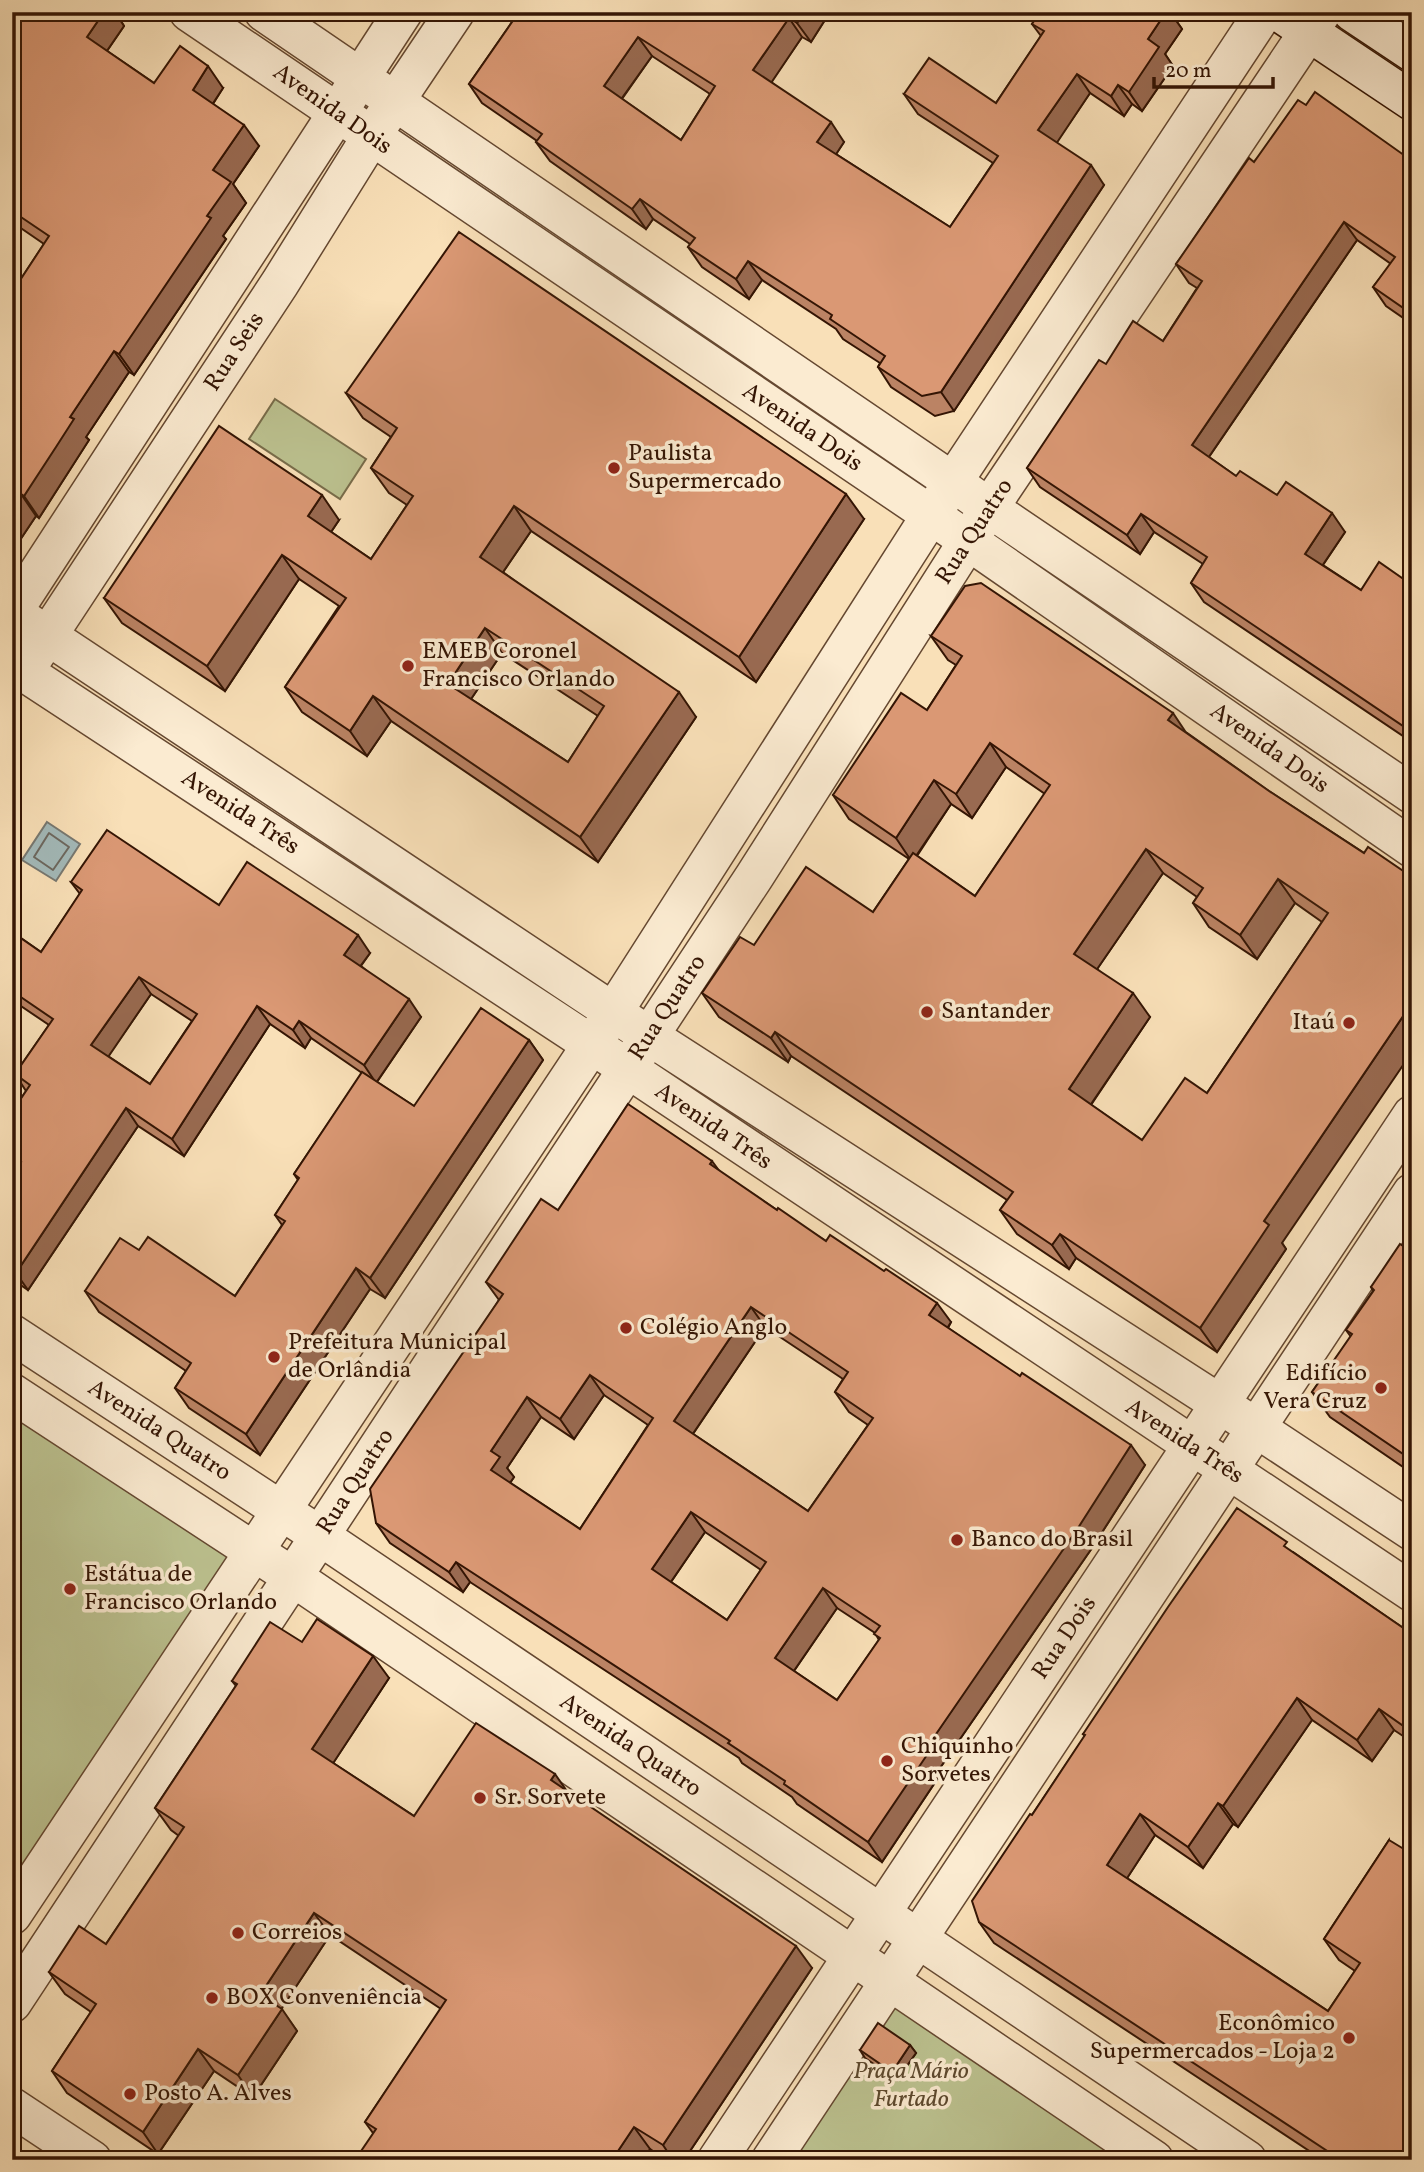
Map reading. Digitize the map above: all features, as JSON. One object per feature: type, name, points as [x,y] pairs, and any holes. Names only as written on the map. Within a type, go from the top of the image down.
[{"type":"street","name":"Avenida Dois","points":[[189,12],[931,515],[1412,848]]},
{"type":"street","name":"Avenida Dois","points":[[264,12],[1412,794]]},
{"type":"street","name":"Rua Seis","points":[[12,612],[403,12]]},
{"type":"street","name":"Rua Seis","points":[[16,675],[48,635],[455,12]]},
{"type":"street","name":"Rua Quatro","points":[[12,1915],[614,1011],[931,515],[1264,12]]},
{"type":"street","points":[[1352,12],[1412,52]]},
{"type":"street","name":"Rua Quatro","points":[[12,2003],[754,877],[1303,19]]},
{"type":"street","points":[[1303,19],[1412,101]]},
{"type":"street","name":"Avenida Três","points":[[12,612],[649,1036],[1412,1531]]},
{"type":"street","name":"Avenida Três","points":[[16,675],[591,1044],[1412,1592]]},
{"type":"street","name":"Rua Dois","points":[[717,2160],[1412,1115]]},
{"type":"street","name":"Rua Dois","points":[[771,2160],[1412,1193]]},
{"type":"street","name":"Avenida Quatro","points":[[12,1334],[320,1536],[1247,2160]]},
{"type":"street","name":"Avenida Quatro","points":[[12,1393],[293,1577],[1154,2160]]},
{"type":"street","points":[[12,2108],[92,2160]]},
{"type":"green space","points":[[275,399],[366,459],[340,499],[249,439]]},
{"type":"green space","points":[[12,1393],[253,1551],[12,1916]]},
{"type":"green space","name":"Praça Mário Furtado","points":[[891,1984],[1152,2160],[772,2160]]},
{"type":"water","points":[[47,822],[80,844],[56,881],[22,860]]},
{"type":"building","points":[[12,12],[54,12],[60,17],[63,12],[104,12],[87,37],[154,83],[180,46],[208,66],[193,90],[244,125],[213,170],[231,182],[207,216],[211,218],[119,354],[114,351],[70,417],[74,419],[56,447],[24,496],[21,494],[12,508],[12,290],[49,236],[12,211]]},
{"type":"building","points":[[519,12],[804,12],[797,23],[789,18],[753,70],[831,122],[817,142],[950,227],[998,156],[904,94],[929,58],[996,103],[1044,31],[1032,24],[1040,12],[1166,12],[1148,39],[1159,47],[1129,92],[1118,85],[1111,96],[1077,74],[1038,130],[1091,165],[941,392],[922,396],[878,367],[885,356],[830,319],[832,315],[748,261],[736,279],[688,247],[695,238],[640,199],[632,209],[536,142],[542,134],[469,84]],"holes":[[[638,37],[715,86],[681,140],[604,86]]]},
{"type":"building","points":[[1315,92],[1408,158],[1412,153],[1412,314],[1373,287],[1395,257],[1344,222],[1192,445],[1236,476],[1240,471],[1277,495],[1286,482],[1332,513],[1305,554],[1361,590],[1379,562],[1412,585],[1412,732],[1191,583],[1207,557],[1141,514],[1127,535],[1027,468],[1099,360],[1106,364],[1133,321],[1163,341],[1202,281],[1176,264],[1249,158],[1254,162],[1298,100],[1306,105]]},
{"type":"building","points":[[459,232],[846,494],[739,657],[514,506],[480,557],[679,692],[580,837],[373,696],[350,731],[285,687],[346,598],[282,555],[207,666],[104,598],[219,426],[322,495],[308,516],[371,559],[413,496],[371,468],[397,428],[346,393]],"holes":[[[485,628],[604,706],[568,762],[448,684]]]},
{"type":"building","points":[[981,583],[1173,713],[1168,720],[1269,791],[1364,853],[1368,847],[1412,877],[1412,1003],[1264,1221],[1269,1225],[1200,1328],[1060,1234],[1052,1245],[1000,1210],[1013,1192],[775,1032],[771,1038],[702,993],[740,937],[754,945],[806,867],[873,912],[913,853],[975,896],[1050,785],[990,743],[956,794],[934,780],[896,838],[833,795],[901,693],[927,710],[962,656],[931,636],[965,586]],"holes":[[[1146,849],[1203,888],[1193,903],[1240,935],[1278,879],[1328,913],[1207,1093],[1185,1078],[1142,1140],[1069,1089],[1133,993],[1074,954]]]},
{"type":"building","points":[[107,830],[219,905],[247,862],[358,935],[344,955],[409,999],[364,1065],[299,1021],[293,1030],[257,1006],[172,1139],[126,1108],[16,1273],[12,1270],[12,1174],[21,1162],[12,1156],[12,1112],[30,1085],[15,1074],[53,1019],[12,991],[12,932],[41,952],[82,890],[71,882]],"holes":[[[139,977],[197,1014],[150,1084],[91,1045]]]},
{"type":"building","points":[[481,1008],[529,1040],[370,1278],[356,1268],[246,1434],[175,1388],[191,1363],[85,1291],[120,1238],[139,1250],[148,1237],[235,1296],[285,1221],[275,1215],[299,1178],[294,1174],[362,1072],[414,1106]]},
{"type":"building","points":[[628,1104],[712,1161],[710,1164],[777,1210],[778,1208],[826,1241],[830,1235],[937,1303],[929,1315],[1131,1445],[1078,1528],[925,1750],[929,1752],[868,1842],[728,1743],[730,1741],[456,1562],[449,1572],[376,1523],[370,1489],[503,1294],[486,1282],[541,1199],[558,1210]],"holes":[[[751,1307],[848,1372],[835,1392],[873,1418],[808,1511],[674,1421]],[[590,1375],[653,1418],[580,1529],[491,1470],[500,1457],[491,1451],[527,1397],[560,1419]],[[691,1512],[766,1562],[727,1620],[652,1569]],[[823,1588],[880,1626],[874,1634],[880,1638],[837,1700],[775,1658]]]},
{"type":"building","points":[[1400,1244],[1412,1252],[1412,1460],[1312,1392],[1352,1334],[1346,1330],[1374,1290],[1371,1287]]},
{"type":"building","points":[[1237,1508],[1287,1542],[1284,1546],[1412,1634],[1412,1732],[1379,1709],[1357,1740],[1297,1698],[1223,1806],[1218,1803],[1188,1847],[1140,1814],[1107,1865],[1328,2011],[1360,1963],[1324,1939],[1389,1840],[1412,1854],[1412,2160],[1341,2160],[979,1922],[972,1901]]},
{"type":"building","points":[[317,1619],[373,1656],[312,1749],[414,1816],[476,1723],[555,1774],[551,1780],[796,1946],[663,2145],[634,2127],[612,2160],[355,2160],[376,2129],[365,2122],[446,2000],[314,1913],[260,1995],[282,2009],[238,2075],[198,2049],[143,2132],[52,2071],[96,2004],[49,1972],[79,1926],[106,1944],[184,1827],[155,1808],[237,1684],[232,1681],[270,1622],[302,1642]]},
{"type":"building","points":[[878,2023],[910,2045],[892,2072],[860,2050]]},
{"type":"place","name":"Paulista Supermercado","points":[[614,468]]},
{"type":"place","name":"EMEB Coronel Francisco Orlando","points":[[408,666]]},
{"type":"place","name":"Santander","points":[[927,1012]]},
{"type":"place","name":"Itaú","points":[[1349,1023]]},
{"type":"place","name":"Colégio Anglo","points":[[626,1328]]},
{"type":"place","name":"Prefeitura Municipal de Orlândia","points":[[274,1357]]},
{"type":"place","name":"Edifício Vera Cruz","points":[[1381,1388]]},
{"type":"place","name":"Banco do Brasil","points":[[957,1540]]},
{"type":"place","name":"Estátua de Francisco Orlando","points":[[70,1589]]},
{"type":"place","name":"Chiquinho Sorvetes","points":[[887,1761]]},
{"type":"place","name":"Sr. Sorvete","points":[[480,1798]]},
{"type":"place","name":"Correios","points":[[238,1933]]},
{"type":"place","name":"BOX Conveniência","points":[[212,1998]]},
{"type":"place","name":"Econômico Supermercados - Loja 2","points":[[1349,2038]]},
{"type":"place","name":"Posto A. Alves","points":[[130,2094]]}]
